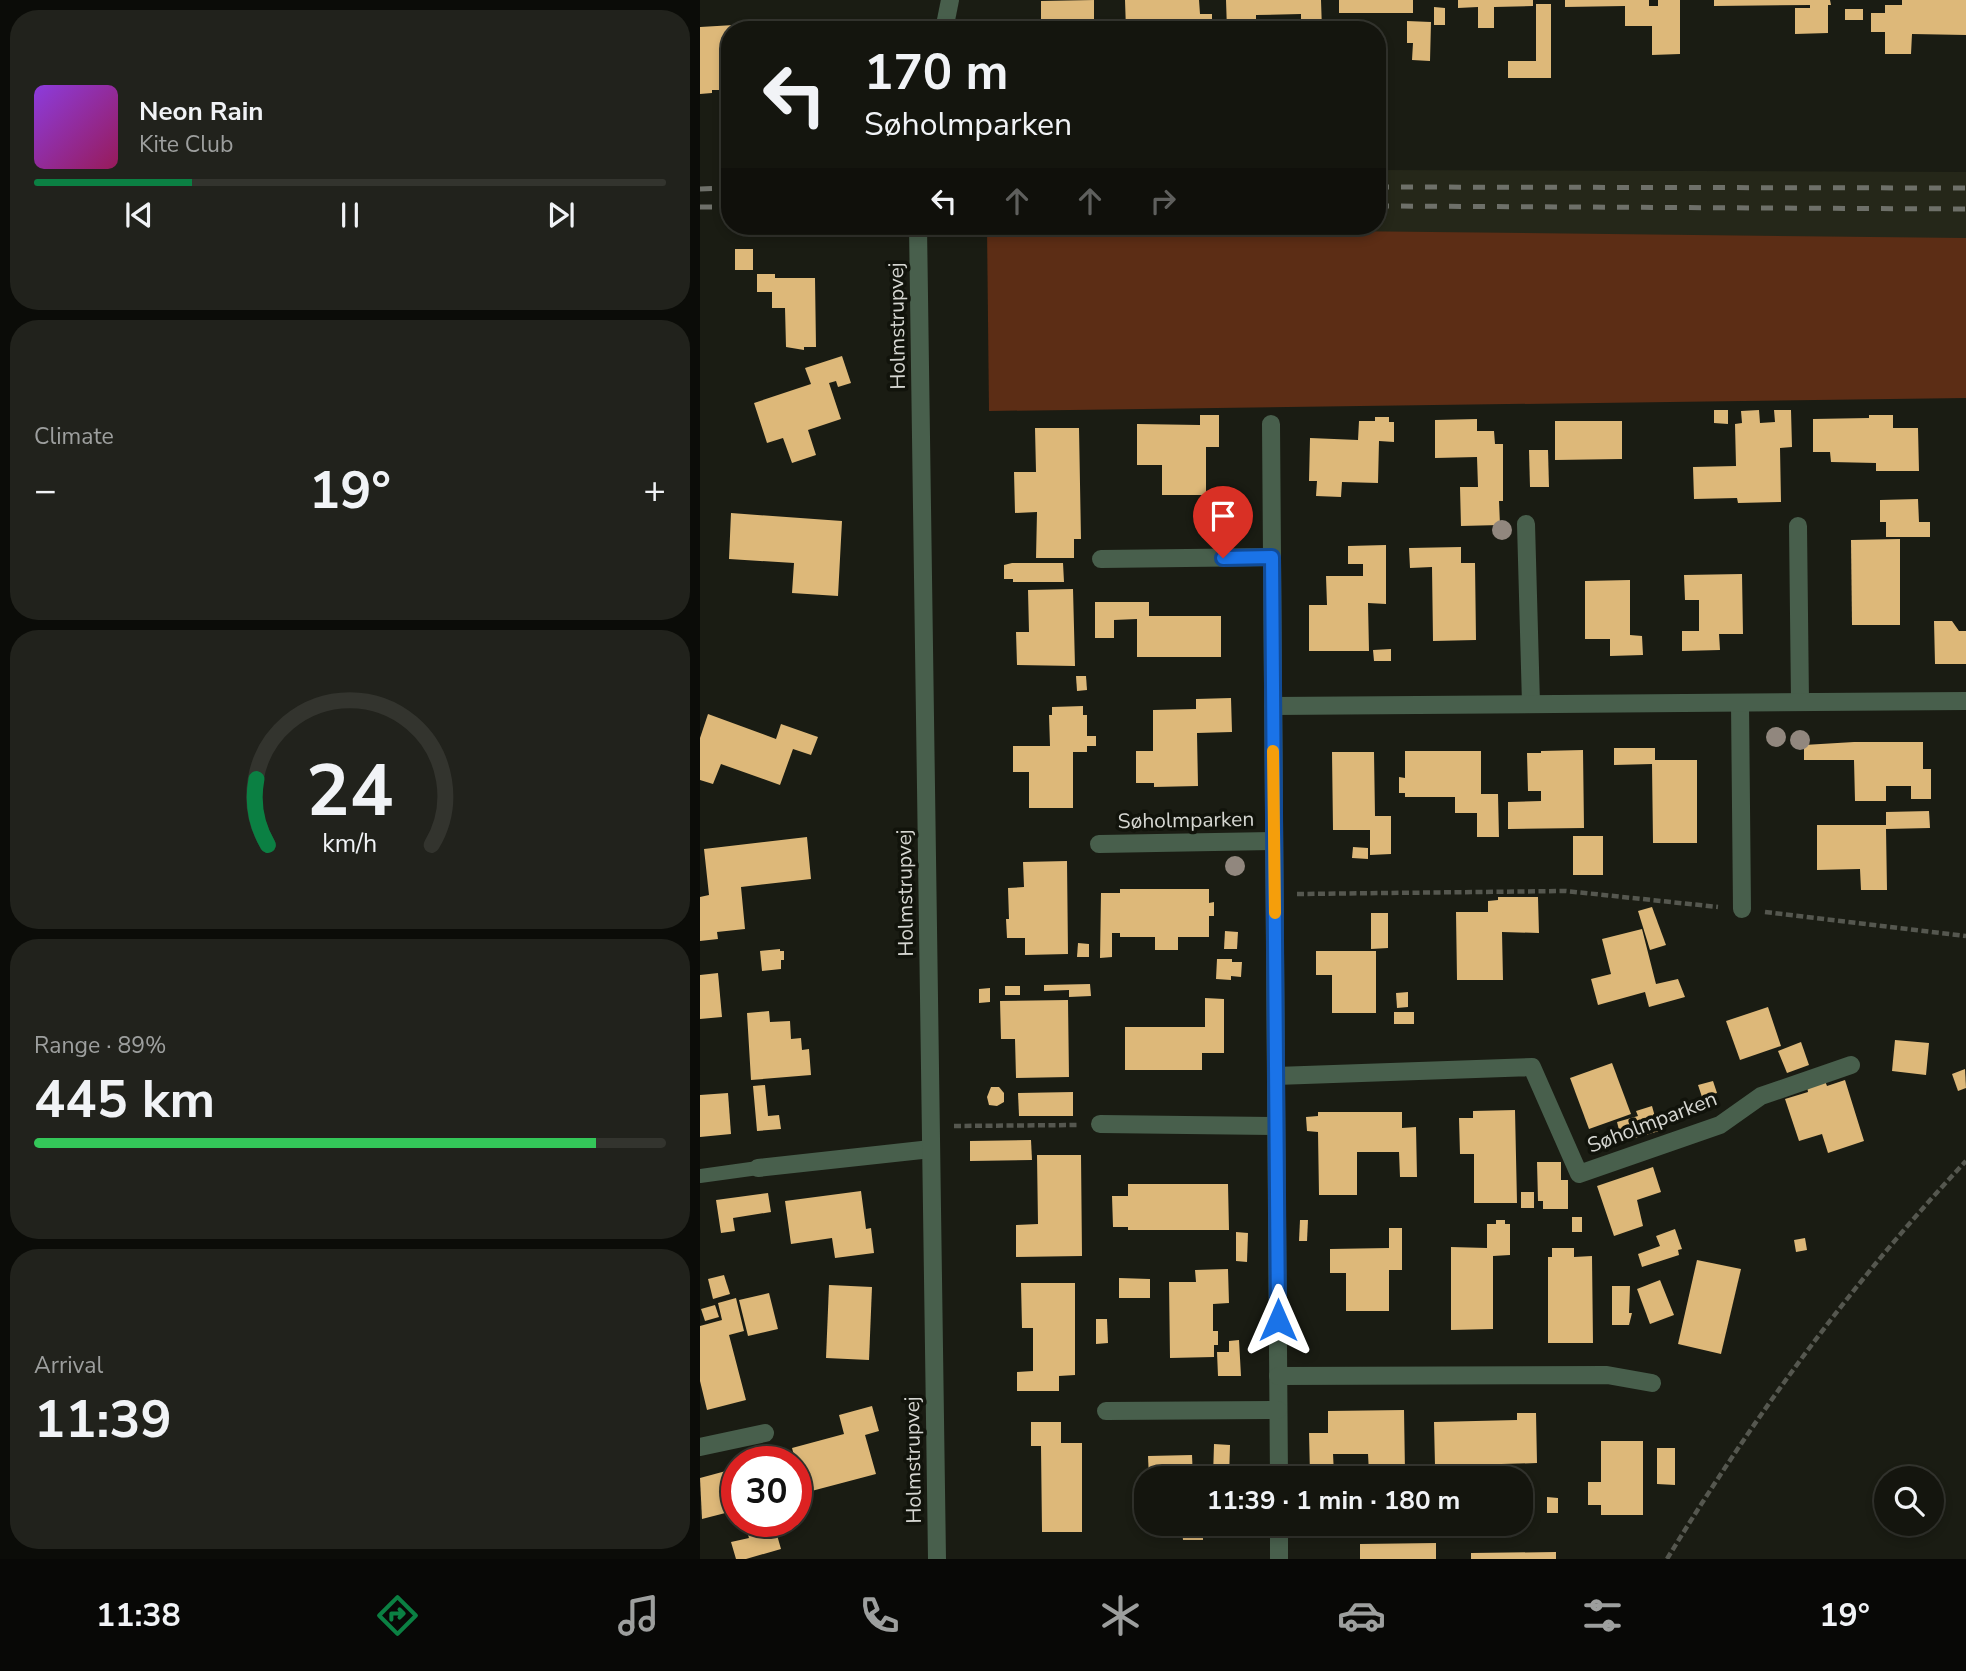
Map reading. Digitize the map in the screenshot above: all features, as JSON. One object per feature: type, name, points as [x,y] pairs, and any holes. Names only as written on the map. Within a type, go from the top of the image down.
[{"type":"street","points":[[946,21],[950,0]]},
{"type":"street","name":"Holmstrupvej","points":[[918,235],[937,1559]]},
{"type":"street","name":"Søholmparken","points":[[1271,424],[1279,1466]]},
{"type":"street","points":[[1527,524],[1531,704]]},
{"type":"street","points":[[1798,526],[1800,702]]},
{"type":"street","points":[[1101,559],[1272,557]]},
{"type":"street","points":[[1273,706],[1966,701]]},
{"type":"street","points":[[1740,703],[1742,909]]},
{"type":"street","name":"Søholmparken","points":[[1098,844],[1274,841]]},
{"type":"street","name":"Søholmparken","points":[[1276,1076],[1532,1067],[1579,1174],[1720,1125],[1760,1096],[1851,1065]]},
{"type":"street","points":[[1100,1124],[1276,1126]]},
{"type":"street","points":[[758,1168],[931,1149]]},
{"type":"street","points":[[1278,1376],[1607,1375],[1652,1383]]},
{"type":"street","points":[[1106,1411],[1278,1410]]},
{"type":"street","points":[[700,1447],[765,1433]]},
{"type":"street","points":[[1279,1536],[1279,1559]]},
{"type":"lane","points":[[700,1176],[758,1168]]},
{"type":"path","points":[[1275,894],[1566,891],[1966,936]]},
{"type":"path","points":[[932,1127],[1100,1124]]},
{"type":"path","points":[[1667,1559],[1717,1476],[1793,1369],[1878,1263],[1966,1161]]},
{"type":"shaded area","points":[[1386,170],[1966,172],[1966,242],[1386,233]]},
{"type":"shaded area","points":[[1386,231],[1966,238],[1966,398],[989,411],[987,235],[1386,235]]},
{"type":"building","points":[[1094,0],[1094,21],[1041,21],[1041,1]]},
{"type":"building","points":[[1125,0],[1199,0],[1200,14],[1212,14],[1212,21],[1126,21]]},
{"type":"building","points":[[1226,0],[1321,0],[1322,21],[1301,21],[1301,14],[1256,15],[1256,21],[1227,21]]},
{"type":"building","points":[[1339,0],[1413,0],[1413,13],[1339,13]]},
{"type":"building","points":[[1458,0],[1533,0],[1533,6],[1494,7],[1494,28],[1478,28],[1478,7],[1458,8]]},
{"type":"building","points":[[1565,0],[1649,0],[1649,6],[1658,6],[1658,0],[1680,0],[1680,54],[1652,55],[1652,26],[1625,26],[1625,6],[1565,7]]},
{"type":"building","points":[[1714,0],[1830,0],[1828,33],[1795,34],[1795,8],[1810,8],[1810,5],[1714,6]]},
{"type":"building","points":[[1902,0],[1966,0],[1966,35],[1912,34],[1911,54],[1885,54],[1885,32],[1871,32],[1871,13],[1885,13],[1885,5],[1902,5]]},
{"type":"building","points":[[1536,4],[1551,4],[1551,78],[1508,78],[1508,61],[1536,61]]},
{"type":"building","points":[[1434,7],[1445,8],[1445,25],[1434,25]]},
{"type":"building","points":[[1845,9],[1863,9],[1863,20],[1845,20]]},
{"type":"building","points":[[1407,21],[1431,22],[1430,61],[1412,60],[1413,43],[1407,43]]},
{"type":"building","points":[[721,26],[721,90],[712,90],[712,93],[700,94],[700,27]]},
{"type":"building","points":[[735,249],[753,249],[753,270],[735,270]]},
{"type":"building","points":[[757,274],[775,274],[775,278],[815,278],[816,347],[804,347],[804,350],[786,347],[785,308],[772,308],[772,292],[757,292]]},
{"type":"building","points":[[842,356],[851,383],[838,387],[836,381],[829,383],[841,419],[808,430],[816,455],[792,463],[783,438],[767,443],[754,403],[811,384],[805,368]]},
{"type":"building","points":[[1714,410],[1728,410],[1728,424],[1714,423]]},
{"type":"building","points":[[1759,410],[1760,423],[1775,422],[1774,410],[1791,410],[1792,447],[1780,448],[1781,502],[1738,503],[1737,498],[1694,499],[1693,467],[1736,466],[1735,424],[1742,423],[1741,411]]},
{"type":"building","points":[[1200,415],[1219,415],[1219,447],[1206,447],[1206,495],[1162,495],[1162,465],[1137,465],[1137,424],[1200,425]]},
{"type":"building","points":[[1869,415],[1893,415],[1893,428],[1918,428],[1919,471],[1876,471],[1876,463],[1831,462],[1830,452],[1813,452],[1813,419],[1869,418]]},
{"type":"building","points":[[1375,417],[1389,417],[1389,422],[1394,422],[1394,442],[1379,441],[1378,483],[1342,482],[1341,497],[1316,496],[1317,481],[1309,481],[1310,438],[1358,440],[1359,421],[1375,421]]},
{"type":"building","points":[[1477,419],[1477,431],[1494,431],[1495,444],[1503,444],[1503,501],[1499,501],[1500,525],[1461,526],[1460,487],[1478,487],[1477,457],[1435,458],[1435,420]]},
{"type":"building","points":[[1555,421],[1622,421],[1622,459],[1555,460]]},
{"type":"building","points":[[1035,428],[1079,428],[1081,539],[1074,539],[1074,558],[1036,558],[1037,512],[1015,513],[1014,472],[1036,472]]},
{"type":"building","points":[[1529,450],[1548,450],[1549,487],[1530,487]]},
{"type":"building","points":[[1918,499],[1919,522],[1930,522],[1930,537],[1886,537],[1886,522],[1880,522],[1880,500]]},
{"type":"building","points":[[731,513],[842,521],[838,596],[792,593],[794,563],[729,559]]},
{"type":"building","points":[[1900,539],[1900,625],[1852,625],[1851,540]]},
{"type":"building","points":[[1386,545],[1386,604],[1368,603],[1369,651],[1309,651],[1309,605],[1327,605],[1326,576],[1363,576],[1363,564],[1348,564],[1348,546]]},
{"type":"building","points":[[1461,547],[1461,563],[1475,563],[1476,640],[1433,641],[1432,567],[1410,568],[1409,548]]},
{"type":"building","points":[[1063,563],[1064,582],[1013,582],[1013,579],[1004,579],[1004,565]]},
{"type":"building","points":[[1742,574],[1743,634],[1719,634],[1720,650],[1682,651],[1682,631],[1699,631],[1699,600],[1685,600],[1684,575]]},
{"type":"building","points":[[1630,580],[1630,635],[1642,636],[1643,655],[1610,656],[1610,639],[1585,639],[1585,581]]},
{"type":"building","points":[[1073,589],[1075,666],[1017,665],[1016,632],[1029,632],[1028,590]]},
{"type":"building","points":[[1095,602],[1149,602],[1149,616],[1221,616],[1221,657],[1137,657],[1137,619],[1114,620],[1114,638],[1095,638]]},
{"type":"building","points":[[1934,621],[1952,621],[1959,631],[1966,631],[1966,664],[1935,664]]},
{"type":"building","points":[[1391,649],[1391,661],[1374,661],[1373,650]]},
{"type":"building","points":[[1076,676],[1086,676],[1087,690],[1077,691]]},
{"type":"building","points":[[1231,698],[1232,732],[1197,733],[1198,786],[1154,787],[1154,783],[1136,783],[1136,751],[1153,751],[1153,710],[1196,709],[1196,699]]},
{"type":"building","points":[[1083,706],[1083,715],[1087,715],[1087,736],[1096,736],[1096,746],[1087,746],[1087,752],[1073,752],[1073,808],[1029,808],[1029,772],[1013,772],[1013,746],[1050,746],[1049,715],[1052,715],[1052,707]]},
{"type":"building","points":[[708,714],[776,739],[781,724],[818,737],[811,755],[793,749],[780,785],[721,764],[713,784],[700,780],[700,738]]},
{"type":"building","points":[[1923,742],[1923,769],[1931,769],[1931,799],[1911,799],[1911,786],[1886,786],[1886,801],[1855,801],[1854,760],[1804,760],[1804,745]]},
{"type":"building","points":[[1614,748],[1655,748],[1655,760],[1697,760],[1697,843],[1653,843],[1652,764],[1614,765]]},
{"type":"building","points":[[1583,750],[1584,828],[1508,829],[1508,802],[1541,801],[1541,791],[1528,791],[1527,753]]},
{"type":"building","points":[[1405,751],[1481,751],[1481,794],[1498,794],[1499,837],[1477,837],[1477,813],[1455,813],[1455,797],[1405,797],[1405,793],[1399,793],[1399,777],[1405,778]]},
{"type":"building","points":[[1332,752],[1374,752],[1375,816],[1391,816],[1391,854],[1370,855],[1370,830],[1333,830]]},
{"type":"building","points":[[1929,811],[1930,828],[1886,829],[1887,890],[1861,890],[1860,869],[1817,870],[1817,825],[1886,825],[1886,812]]},
{"type":"building","points":[[1573,836],[1603,836],[1603,875],[1573,875]]},
{"type":"building","points":[[807,837],[811,879],[741,887],[745,929],[717,932],[718,939],[700,941],[700,897],[709,895],[704,849]]},
{"type":"building","points":[[1353,847],[1368,848],[1368,859],[1352,858]]},
{"type":"building","points":[[1067,861],[1068,954],[1025,955],[1025,938],[1007,938],[1008,888],[1024,887],[1023,862]]},
{"type":"building","points":[[1120,889],[1209,889],[1209,903],[1214,902],[1214,916],[1209,916],[1209,937],[1178,937],[1178,950],[1155,950],[1155,937],[1120,937],[1120,933],[1112,933],[1112,957],[1100,958],[1101,893],[1120,893]]},
{"type":"building","points":[[1498,897],[1538,897],[1539,933],[1502,932],[1503,980],[1457,980],[1456,912],[1488,912],[1488,901],[1498,900]]},
{"type":"building","points":[[1652,907],[1666,945],[1650,950],[1638,911]]},
{"type":"building","points":[[1371,913],[1388,913],[1388,948],[1371,949]]},
{"type":"building","points":[[1642,929],[1656,984],[1678,979],[1685,997],[1649,1007],[1645,992],[1598,1005],[1591,979],[1611,974],[1602,939]]},
{"type":"building","points":[[1225,931],[1238,932],[1237,949],[1224,949]]},
{"type":"building","points":[[1078,943],[1089,944],[1089,957],[1077,957]]},
{"type":"building","points":[[760,951],[784,951],[781,969],[762,971]]},
{"type":"building","points":[[1316,951],[1376,951],[1376,1013],[1332,1013],[1332,975],[1316,975]]},
{"type":"building","points":[[1217,959],[1242,962],[1241,977],[1231,976],[1231,980],[1216,979]]},
{"type":"building","points":[[718,973],[722,1017],[700,1019],[700,975]]},
{"type":"building","points":[[1090,984],[1091,996],[1069,997],[1069,990],[1044,991],[1044,985]]},
{"type":"building","points":[[1005,986],[1020,986],[1020,995],[1005,995]]},
{"type":"building","points":[[990,988],[990,1002],[979,1003],[979,989]]},
{"type":"building","points":[[1408,992],[1408,1007],[1397,1008],[1396,993]]},
{"type":"building","points":[[1205,998],[1224,999],[1224,1053],[1202,1053],[1202,1070],[1125,1070],[1125,1027],[1205,1027]]},
{"type":"building","points":[[1068,1000],[1069,1077],[1016,1078],[1015,1039],[1001,1039],[1000,1001]]},
{"type":"building","points":[[1768,1007],[1781,1046],[1740,1060],[1726,1021]]},
{"type":"building","points":[[769,1011],[770,1022],[790,1021],[791,1039],[801,1038],[802,1050],[809,1049],[811,1075],[751,1080],[747,1013]]},
{"type":"building","points":[[1394,1012],[1414,1012],[1414,1024],[1394,1024]]},
{"type":"building","points":[[1895,1040],[1929,1043],[1926,1075],[1892,1071]]},
{"type":"building","points":[[1801,1042],[1809,1065],[1787,1073],[1778,1051]]},
{"type":"building","points":[[1612,1063],[1631,1114],[1589,1129],[1570,1078]]},
{"type":"building","points":[[1965,1069],[1966,1088],[1958,1091],[1952,1074]]},
{"type":"building","points":[[1845,1080],[1864,1141],[1828,1153],[1822,1134],[1799,1141],[1785,1099],[1808,1092],[1807,1086],[1825,1081],[1827,1086]]},
{"type":"building","points":[[1713,1081],[1717,1093],[1702,1097],[1698,1085]]},
{"type":"building","points":[[765,1085],[768,1116],[779,1115],[781,1129],[757,1131],[753,1086]]},
{"type":"building","points":[[991,1087],[999,1087],[1004,1093],[1004,1102],[997,1106],[989,1105],[987,1097]]},
{"type":"building","points":[[1073,1092],[1073,1116],[1019,1116],[1018,1093]]},
{"type":"building","points":[[728,1093],[731,1134],[700,1137],[700,1095]]},
{"type":"building","points":[[1652,1106],[1659,1131],[1622,1142],[1617,1122],[1638,1116],[1636,1111]]},
{"type":"building","points":[[1515,1110],[1517,1203],[1474,1203],[1474,1154],[1460,1154],[1459,1118],[1473,1118],[1473,1111]]},
{"type":"building","points":[[1318,1112],[1402,1112],[1402,1128],[1416,1127],[1417,1177],[1400,1177],[1399,1152],[1357,1152],[1357,1195],[1319,1195],[1318,1132],[1307,1131],[1306,1117],[1318,1116]]},
{"type":"building","points":[[1031,1140],[1032,1160],[970,1161],[970,1141]]},
{"type":"building","points":[[1037,1155],[1081,1155],[1082,1256],[1016,1257],[1016,1225],[1038,1224]]},
{"type":"building","points":[[1537,1162],[1561,1162],[1561,1180],[1568,1180],[1568,1209],[1543,1209],[1543,1201],[1538,1201]]},
{"type":"building","points":[[1653,1167],[1661,1192],[1637,1200],[1643,1226],[1614,1236],[1597,1186]]},
{"type":"building","points":[[1128,1184],[1228,1184],[1229,1230],[1128,1230],[1128,1227],[1113,1227],[1112,1196],[1128,1196]]},
{"type":"building","points":[[861,1191],[866,1229],[871,1228],[874,1253],[835,1258],[832,1238],[791,1244],[785,1201]]},
{"type":"building","points":[[1521,1192],[1534,1192],[1534,1208],[1521,1208]]},
{"type":"building","points":[[768,1193],[771,1212],[733,1218],[735,1231],[721,1233],[716,1200]]},
{"type":"building","points":[[1572,1217],[1582,1217],[1582,1232],[1572,1232]]},
{"type":"building","points":[[1300,1220],[1308,1220],[1307,1241],[1299,1241]]},
{"type":"building","points":[[1496,1220],[1505,1220],[1505,1224],[1510,1224],[1510,1255],[1493,1256],[1493,1329],[1451,1330],[1451,1247],[1487,1248],[1487,1224],[1496,1224]]},
{"type":"building","points":[[1389,1228],[1402,1228],[1402,1270],[1389,1270],[1389,1311],[1346,1311],[1346,1273],[1330,1273],[1330,1249],[1389,1248]]},
{"type":"building","points":[[1675,1229],[1682,1249],[1678,1250],[1679,1255],[1642,1267],[1638,1254],[1660,1246],[1656,1236]]},
{"type":"building","points":[[1236,1232],[1248,1233],[1247,1262],[1236,1261]]},
{"type":"building","points":[[1805,1238],[1807,1250],[1796,1252],[1794,1240]]},
{"type":"building","points":[[1552,1248],[1574,1248],[1574,1257],[1592,1256],[1593,1343],[1548,1343],[1548,1257],[1552,1257]]},
{"type":"building","points":[[1697,1260],[1741,1269],[1721,1354],[1678,1344]]},
{"type":"building","points":[[1228,1269],[1229,1303],[1213,1304],[1213,1331],[1218,1331],[1218,1345],[1214,1345],[1214,1357],[1170,1358],[1169,1282],[1196,1282],[1195,1270]]},
{"type":"building","points":[[724,1275],[730,1294],[713,1299],[708,1279]]},
{"type":"building","points":[[1119,1278],[1150,1279],[1150,1298],[1119,1298]]},
{"type":"building","points":[[1660,1280],[1674,1315],[1650,1324],[1637,1289]]},
{"type":"building","points":[[1021,1283],[1075,1283],[1075,1375],[1059,1376],[1059,1391],[1017,1391],[1017,1372],[1033,1371],[1033,1328],[1022,1328]]},
{"type":"building","points":[[829,1285],[872,1287],[869,1360],[826,1358]]},
{"type":"building","points":[[1612,1286],[1630,1286],[1629,1313],[1632,1313],[1629,1325],[1612,1325]]},
{"type":"building","points":[[769,1293],[778,1329],[748,1336],[739,1300]]},
{"type":"building","points":[[736,1298],[744,1331],[729,1335],[746,1400],[707,1410],[700,1381],[700,1326],[722,1320],[718,1303]]},
{"type":"building","points":[[715,1305],[719,1317],[705,1321],[701,1309]]},
{"type":"building","points":[[1096,1319],[1107,1319],[1108,1343],[1096,1344]]},
{"type":"building","points":[[1239,1340],[1241,1376],[1218,1376],[1217,1352],[1229,1352],[1229,1341]]},
{"type":"building","points":[[872,1406],[879,1431],[865,1435],[876,1474],[812,1491],[812,1446],[799,1446],[844,1434],[839,1415]]},
{"type":"building","points":[[1404,1410],[1405,1466],[1369,1466],[1368,1454],[1333,1454],[1334,1466],[1310,1466],[1309,1433],[1328,1433],[1328,1411]]},
{"type":"building","points":[[1517,1413],[1536,1413],[1537,1463],[1435,1466],[1434,1422],[1517,1420]]},
{"type":"building","points":[[1031,1422],[1061,1422],[1061,1443],[1082,1443],[1082,1532],[1042,1532],[1041,1446],[1031,1446]]},
{"type":"building","points":[[1601,1441],[1643,1441],[1643,1515],[1601,1515],[1601,1505],[1588,1505],[1588,1482],[1601,1482]]},
{"type":"building","points":[[1214,1444],[1230,1445],[1229,1466],[1213,1466]]},
{"type":"building","points":[[1657,1448],[1675,1448],[1675,1485],[1657,1484]]},
{"type":"building","points":[[1192,1455],[1192,1466],[1148,1466],[1148,1456]]},
{"type":"building","points":[[721,1472],[721,1514],[702,1519],[700,1478]]},
{"type":"building","points":[[1547,1497],[1558,1498],[1558,1513],[1547,1513]]},
{"type":"building","points":[[1183,1536],[1203,1536],[1203,1540],[1183,1540]]},
{"type":"building","points":[[778,1537],[781,1549],[746,1559],[736,1559],[731,1542]]},
{"type":"building","points":[[1436,1543],[1436,1559],[1360,1559],[1360,1544]]},
{"type":"building","points":[[1556,1552],[1556,1559],[1471,1559],[1471,1553]]},
{"type":"railway","points":[[1386,187],[1966,188]]},
{"type":"railway","points":[[700,189],[721,188]]},
{"type":"railway","points":[[1386,206],[1966,209]]},
{"type":"railway","points":[[700,207],[721,207]]},
{"type":"slow traffic","points":[[1273,751],[1275,913]]},
{"type":"route","points":[[1223,558],[1272,557],[1278,1320]]}]
